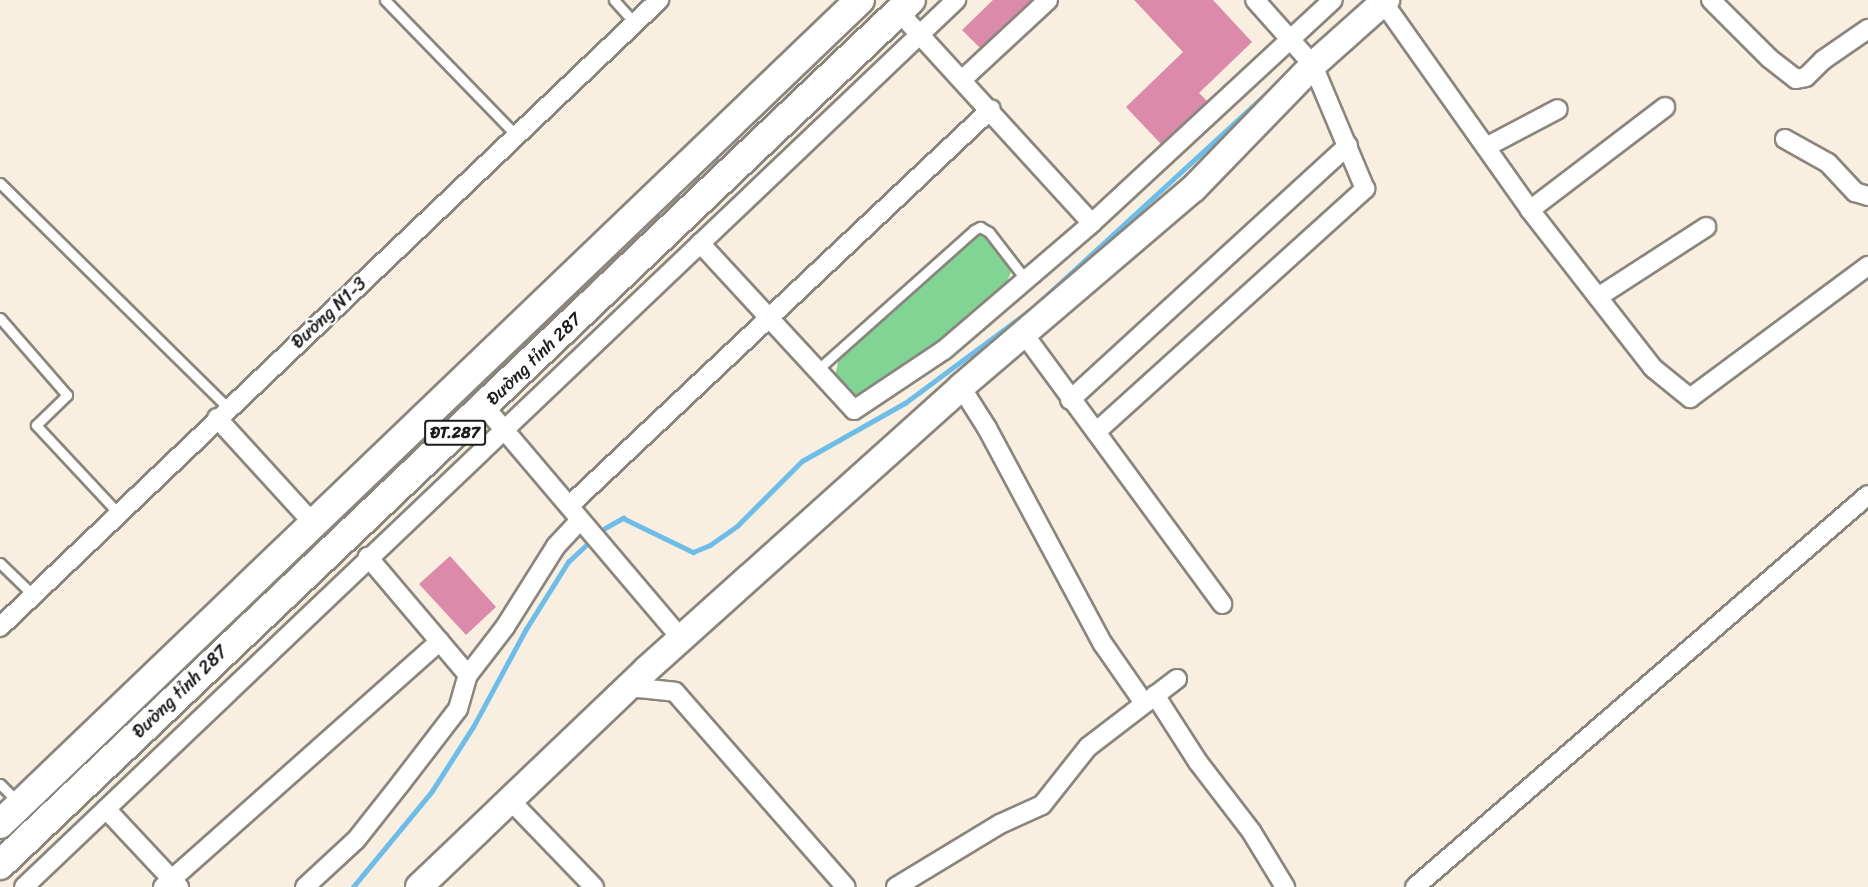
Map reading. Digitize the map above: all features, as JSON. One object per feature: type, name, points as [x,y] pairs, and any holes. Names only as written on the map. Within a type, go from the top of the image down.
[{"type":"main road","name":"Đường tỉnh 287","points":[[0,824],[860,0]]},
{"type":"main road","name":"Đường tỉnh 287","points":[[0,865],[905,6]]},
{"type":"street","name":"Đường N1-3","points":[[0,627],[659,0]]},
{"type":"street","points":[[24,887],[368,557],[956,0]]},
{"type":"street","points":[[963,79],[1048,0]]},
{"type":"street","points":[[1096,432],[1365,189],[1313,65],[1255,0]]},
{"type":"street","points":[[700,243],[854,410],[944,350],[1026,280],[1291,43],[1333,0]]},
{"type":"street","points":[[1711,0],[1769,58],[1796,79],[1806,77],[1823,60],[1868,29]]},
{"type":"street","points":[[419,887],[681,638],[961,387],[1193,189],[1313,65],[1385,1],[1530,210],[1653,368],[1690,398],[1868,266]]},
{"type":"street","points":[[905,6],[921,33],[1092,223]]},
{"type":"street","points":[[1530,210],[1665,107]]},
{"type":"street","points":[[305,887],[356,840],[458,709],[468,675],[505,627],[575,513],[770,321],[991,109]]},
{"type":"street","points":[[1486,147],[1558,109]]},
{"type":"street","points":[[1785,140],[1828,163],[1855,192],[1868,196]]},
{"type":"street","points":[[1070,400],[1348,145]]},
{"type":"street","points":[[1598,297],[1706,227]]},
{"type":"street","points":[[1024,334],[1070,400],[1222,604]]},
{"type":"street","points":[[961,387],[993,438],[1097,634],[1251,831],[1285,887]]},
{"type":"street","points":[[484,406],[681,638]]},
{"type":"street","points":[[223,413],[314,524]]},
{"type":"street","points":[[1415,887],[1868,495]]},
{"type":"street","points":[[368,557],[468,675]]},
{"type":"street","points":[[106,809],[172,884],[440,640]]},
{"type":"street","points":[[896,887],[1000,824],[1042,805],[1072,763],[1149,699],[1177,679]]},
{"type":"street","points":[[632,683],[639,688],[675,692],[846,887]]},
{"type":"street","points":[[510,800],[594,887]]},
{"type":"lane","points":[[384,0],[516,135]]},
{"type":"lane","points":[[614,0],[635,23]]},
{"type":"lane","points":[[0,183],[223,413]]},
{"type":"lane","points":[[816,371],[980,227],[989,232],[1026,280]]},
{"type":"lane","points":[[0,318],[67,395],[36,425],[118,513]]},
{"type":"lane","points":[[0,563],[33,595]]},
{"type":"lane","points":[[0,784],[21,805]]},
{"type":"green space","points":[[984,230],[1007,256],[1011,272],[1004,289],[915,360],[860,398],[851,395],[835,376],[839,358],[968,234]]},
{"type":"building","points":[[993,0],[1031,0],[980,48],[962,30]]},
{"type":"building","points":[[1134,0],[1213,0],[1252,42],[1199,93],[1207,101],[1161,144],[1126,107],[1183,52]]},
{"type":"building","points":[[450,556],[496,607],[466,635],[419,584]]},
{"type":"waterway","points":[[1344,21],[1366,0]]},
{"type":"waterway","points":[[605,528],[623,518],[693,552],[710,545],[737,526],[802,461],[905,403],[1033,308],[1285,76]]},
{"type":"waterway","points":[[353,887],[432,791],[473,727],[526,629],[568,562],[586,545]]}]
